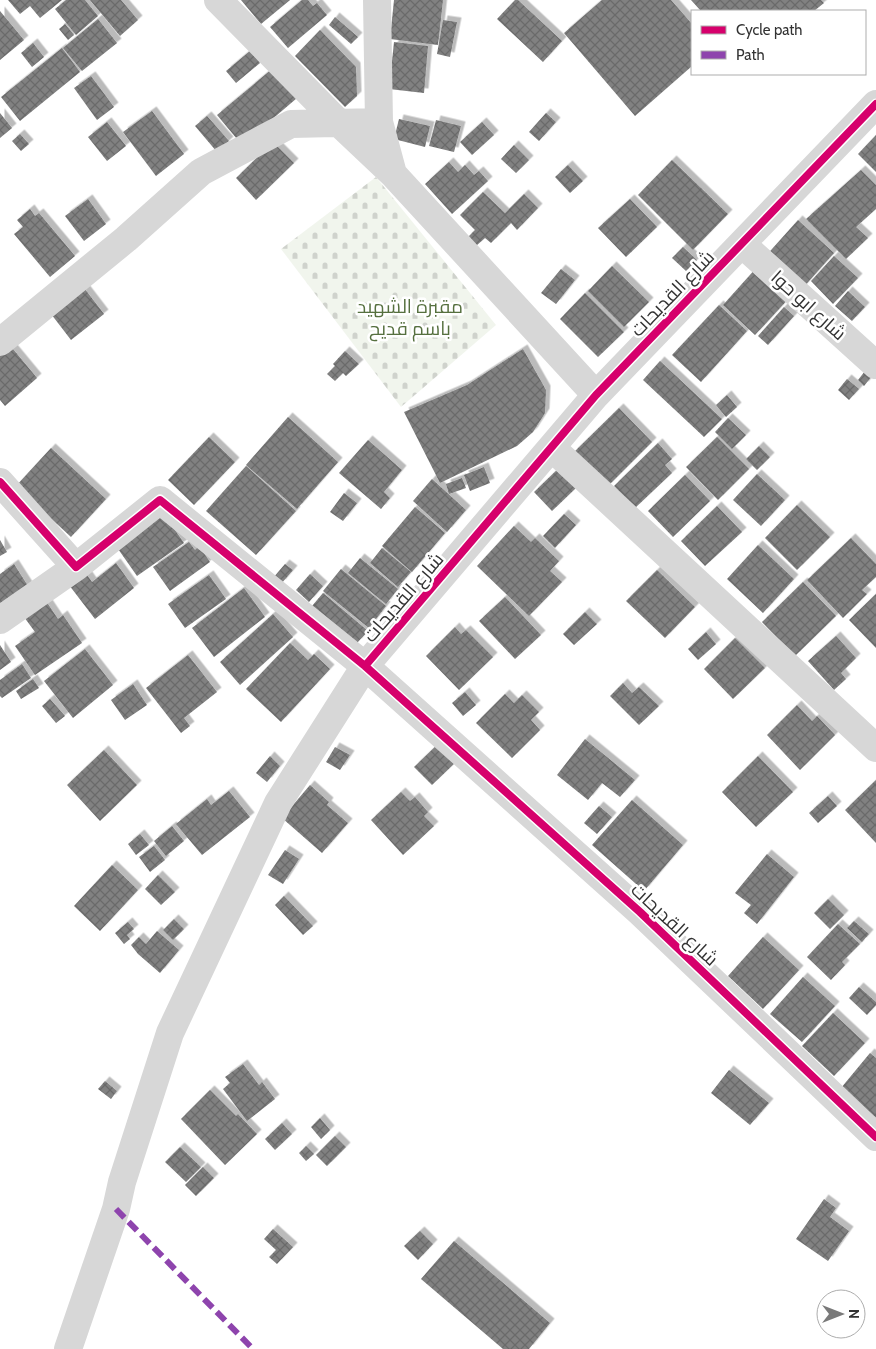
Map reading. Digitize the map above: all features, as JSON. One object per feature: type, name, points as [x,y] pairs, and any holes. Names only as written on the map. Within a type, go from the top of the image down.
[{"type":"street","points":[[218,0],[393,174],[596,395]]},
{"type":"street","points":[[377,0],[379,122],[393,174]]},
{"type":"street","name":"شارع القديحات","points":[[876,104],[596,395],[365,666],[640,912],[876,1136]]},
{"type":"street","points":[[0,342],[126,239],[201,172],[291,124],[379,122]]},
{"type":"street","name":"شارع ابو حوا","points":[[742,244],[876,365]]},
{"type":"street","points":[[552,448],[876,748]]},
{"type":"street","points":[[5,496],[76,567]]},
{"type":"street","points":[[0,620],[76,567],[160,500],[365,666],[278,803],[170,1033],[122,1182],[116,1209],[68,1349]]},
{"type":"green space","name":"مقبرة الشهيد باسم قديح","points":[[376,177],[496,325],[401,407],[281,249]]},
{"type":"building","points":[[8,0],[62,0],[40,18],[30,6],[20,14]]},
{"type":"building","points":[[66,0],[85,0],[98,16],[76,35],[55,9]]},
{"type":"building","points":[[90,0],[121,0],[138,20],[120,36]]},
{"type":"building","points":[[241,0],[290,0],[261,24]]},
{"type":"building","points":[[302,0],[308,0],[313,6],[317,3],[327,15],[288,48],[270,27]]},
{"type":"building","points":[[394,0],[443,0],[438,45],[390,39]]},
{"type":"building","points":[[515,0],[518,0],[562,41],[543,62],[497,19]]},
{"type":"building","points":[[602,0],[671,0],[691,23],[691,67],[635,116],[564,33]]},
{"type":"building","points":[[691,0],[821,0],[824,3],[815,10],[700,10]]},
{"type":"building","points":[[0,11],[24,40],[0,60]]},
{"type":"building","points":[[335,17],[358,37],[351,44],[329,25]]},
{"type":"building","points":[[98,19],[117,43],[82,71],[63,48]]},
{"type":"building","points":[[443,20],[457,22],[450,57],[437,54]]},
{"type":"building","points":[[65,24],[74,35],[68,40],[59,29]]},
{"type":"building","points":[[320,30],[356,67],[357,96],[345,107],[295,56]]},
{"type":"building","points":[[394,42],[428,46],[424,93],[389,89]]},
{"type":"building","points":[[33,43],[44,57],[32,67],[21,53]]},
{"type":"building","points":[[62,48],[80,72],[20,121],[1,97]]},
{"type":"building","points":[[250,51],[260,63],[236,83],[226,71]]},
{"type":"building","points":[[272,69],[297,98],[242,145],[217,115]]},
{"type":"building","points":[[91,76],[114,107],[97,120],[74,88]]},
{"type":"building","points":[[152,111],[184,154],[156,176],[123,132]]},
{"type":"building","points":[[0,113],[12,128],[0,138]]},
{"type":"building","points":[[546,113],[556,122],[539,141],[529,132]]},
{"type":"building","points":[[207,116],[229,141],[217,152],[195,126]]},
{"type":"building","points":[[399,119],[430,126],[425,147],[394,139]]},
{"type":"building","points":[[436,120],[461,126],[454,152],[429,146]]},
{"type":"building","points":[[107,122],[126,146],[107,161],[88,137]]},
{"type":"building","points":[[482,122],[494,135],[472,155],[460,142]]},
{"type":"building","points":[[20,134],[29,144],[21,151],[12,141]]},
{"type":"building","points":[[876,135],[876,172],[858,154]]},
{"type":"building","points":[[273,142],[294,163],[256,200],[236,178]]},
{"type":"building","points":[[514,145],[529,160],[516,173],[501,159]]},
{"type":"building","points":[[672,160],[728,214],[693,250],[638,195]]},
{"type":"building","points":[[449,162],[458,172],[465,165],[474,175],[479,171],[488,181],[452,214],[425,184]]},
{"type":"building","points":[[568,165],[583,181],[570,193],[555,177]]},
{"type":"building","points":[[861,170],[876,185],[876,209],[856,227],[868,238],[846,259],[806,219]]},
{"type":"building","points":[[483,192],[505,213],[524,194],[538,208],[517,230],[511,223],[491,243],[485,238],[476,246],[467,238],[475,230],[460,215]]},
{"type":"building","points":[[88,199],[106,224],[84,241],[65,216]]},
{"type":"building","points":[[630,199],[657,227],[626,257],[598,228]]},
{"type":"building","points":[[30,209],[35,216],[39,213],[75,256],[50,277],[14,234],[23,227],[17,220]]},
{"type":"building","points":[[798,220],[834,253],[800,291],[764,258]]},
{"type":"building","points":[[683,247],[697,260],[686,271],[672,258]]},
{"type":"building","points":[[834,256],[858,278],[833,304],[811,281]]},
{"type":"building","points":[[612,266],[649,302],[624,327],[588,291]]},
{"type":"building","points":[[758,266],[791,296],[755,335],[723,305]]},
{"type":"building","points":[[561,269],[575,280],[556,304],[541,293]]},
{"type":"building","points":[[81,284],[104,314],[71,340],[48,310]]},
{"type":"building","points":[[848,291],[865,307],[852,321],[835,306]]},
{"type":"building","points":[[585,293],[624,332],[598,357],[560,319]]},
{"type":"building","points":[[719,305],[747,331],[701,382],[672,355]]},
{"type":"building","points":[[784,307],[794,316],[768,345],[758,336]]},
{"type":"building","points":[[8,343],[37,378],[5,406],[0,400],[0,350]]},
{"type":"building","points":[[523,349],[546,390],[545,413],[533,432],[517,446],[440,483],[404,412],[467,385]]},
{"type":"building","points":[[345,351],[359,364],[346,376],[343,373],[335,381],[327,374]]},
{"type":"building","points":[[660,361],[722,419],[704,437],[643,380]]},
{"type":"building","points":[[865,371],[872,376],[864,386],[858,380]]},
{"type":"building","points":[[847,379],[859,389],[849,400],[838,390]]},
{"type":"building","points":[[727,395],[737,407],[726,417],[716,405]]},
{"type":"building","points":[[619,408],[652,442],[607,487],[573,453]]},
{"type":"building","points":[[288,417],[338,462],[297,509],[246,465]]},
{"type":"building","points":[[728,418],[746,435],[732,449],[715,432]]},
{"type":"building","points":[[209,437],[235,462],[194,505],[168,480]]},
{"type":"building","points":[[717,437],[749,469],[718,500],[686,467]]},
{"type":"building","points":[[368,440],[402,470],[384,492],[390,498],[381,509],[339,473]]},
{"type":"building","points":[[658,443],[672,459],[665,465],[672,473],[635,508],[614,486]]},
{"type":"building","points":[[759,446],[770,457],[757,470],[746,459]]},
{"type":"building","points":[[51,448],[106,499],[71,537],[16,486]]},
{"type":"building","points":[[246,466],[296,511],[256,555],[206,511]]},
{"type":"building","points":[[484,467],[490,483],[470,491],[464,475]]},
{"type":"building","points":[[559,468],[577,487],[552,511],[534,492]]},
{"type":"building","points":[[757,474],[785,500],[761,526],[733,500]]},
{"type":"building","points":[[685,475],[710,501],[673,537],[648,511]]},
{"type":"building","points":[[462,478],[466,488],[449,494],[446,484]]},
{"type":"building","points":[[432,479],[466,510],[447,532],[413,501]]},
{"type":"building","points":[[344,493],[357,503],[343,521],[330,512]]},
{"type":"building","points":[[797,505],[830,537],[797,570],[765,538]]},
{"type":"building","points":[[717,506],[742,532],[705,566],[681,541]]},
{"type":"building","points":[[415,507],[445,533],[412,572],[382,546]]},
{"type":"building","points":[[163,513],[184,543],[137,576],[116,546]]},
{"type":"building","points":[[564,514],[576,525],[555,548],[543,536]]},
{"type":"building","points":[[514,526],[531,542],[535,538],[559,561],[550,571],[562,582],[529,616],[477,566]]},
{"type":"building","points":[[851,538],[876,564],[876,577],[862,590],[867,594],[843,618],[807,580]]},
{"type":"building","points":[[0,540],[7,552],[0,556]]},
{"type":"building","points":[[189,542],[195,550],[199,546],[210,562],[170,591],[153,567]]},
{"type":"building","points":[[758,545],[794,579],[763,613],[727,579]]},
{"type":"building","points":[[382,548],[411,572],[398,587],[370,563]]},
{"type":"building","points":[[360,558],[398,589],[386,604],[348,573]]},
{"type":"building","points":[[116,563],[134,588],[95,619],[69,585],[85,572],[92,582]]},
{"type":"building","points":[[14,564],[35,597],[0,616],[0,574]]},
{"type":"building","points":[[285,564],[293,570],[281,584],[273,578]]},
{"type":"building","points":[[341,569],[386,606],[369,628],[323,591]]},
{"type":"building","points":[[657,570],[695,607],[665,638],[626,601]]},
{"type":"building","points":[[310,574],[323,586],[309,602],[296,590]]},
{"type":"building","points":[[209,575],[226,599],[185,628],[168,604]]},
{"type":"building","points":[[803,582],[836,616],[795,656],[762,622]]},
{"type":"building","points":[[244,588],[265,617],[214,657],[192,628]]},
{"type":"building","points":[[323,593],[368,631],[357,643],[312,606]]},
{"type":"building","points":[[876,594],[876,648],[849,620]]},
{"type":"building","points":[[505,597],[541,635],[515,659],[479,621]]},
{"type":"building","points":[[46,601],[58,619],[63,615],[82,643],[35,675],[15,646],[35,632],[24,617]]},
{"type":"building","points":[[585,612],[597,624],[574,645],[563,634]]},
{"type":"building","points":[[273,614],[293,637],[240,685],[220,662]]},
{"type":"building","points":[[455,627],[461,634],[466,630],[493,657],[459,690],[426,656]]},
{"type":"building","points":[[706,632],[716,644],[698,660],[688,649]]},
{"type":"building","points":[[836,636],[856,658],[841,673],[846,679],[834,690],[808,661]]},
{"type":"building","points":[[735,638],[765,668],[733,699],[704,669]]},
{"type":"building","points":[[290,643],[308,660],[314,654],[330,669],[281,722],[246,689]]},
{"type":"building","points":[[0,645],[11,662],[0,670]]},
{"type":"building","points":[[85,649],[113,685],[73,718],[44,681]]},
{"type":"building","points":[[188,655],[217,692],[184,718],[190,726],[181,733],[146,688]]},
{"type":"building","points":[[22,664],[31,678],[2,698],[0,696],[0,680]]},
{"type":"building","points":[[33,679],[39,688],[21,699],[16,691]]},
{"type":"building","points":[[623,683],[632,693],[639,687],[659,706],[639,725],[610,696]]},
{"type":"building","points":[[133,684],[147,705],[125,720],[111,700]]},
{"type":"building","points":[[465,692],[476,705],[463,716],[452,703]]},
{"type":"building","points":[[505,694],[514,703],[522,695],[539,712],[531,720],[540,730],[512,758],[476,723]]},
{"type":"building","points":[[50,699],[65,716],[56,723],[42,706]]},
{"type":"building","points":[[797,705],[812,721],[817,716],[835,735],[800,770],[767,735]]},
{"type":"building","points":[[585,739],[635,780],[620,797],[602,783],[588,800],[557,775]]},
{"type":"building","points":[[439,743],[457,761],[432,785],[414,767]]},
{"type":"building","points":[[335,747],[350,755],[340,770],[326,762]]},
{"type":"building","points":[[104,750],[137,785],[100,821],[67,785]]},
{"type":"building","points":[[270,756],[280,766],[267,782],[256,773]]},
{"type":"building","points":[[758,756],[793,792],[756,827],[722,792]]},
{"type":"building","points":[[876,780],[876,843],[845,810]]},
{"type":"building","points":[[310,785],[329,802],[327,805],[348,823],[322,853],[282,818]]},
{"type":"building","points":[[229,791],[250,817],[202,855],[176,824],[207,799],[211,805]]},
{"type":"building","points":[[401,792],[410,801],[415,797],[428,812],[424,816],[434,826],[403,855],[371,820]]},
{"type":"building","points":[[828,796],[837,806],[818,823],[809,813]]},
{"type":"building","points":[[632,800],[683,845],[644,891],[592,845]]},
{"type":"building","points":[[599,806],[612,817],[597,834],[584,823]]},
{"type":"building","points":[[172,826],[184,841],[166,856],[154,841]]},
{"type":"building","points":[[140,834],[149,845],[136,855],[128,844]]},
{"type":"building","points":[[154,846],[165,860],[150,872],[139,857]]},
{"type":"building","points":[[285,850],[299,859],[283,884],[268,875]]},
{"type":"building","points":[[767,854],[794,877],[757,924],[744,913],[751,905],[735,893]]},
{"type":"building","points":[[112,865],[138,890],[100,931],[74,906]]},
{"type":"building","points":[[158,875],[175,892],[161,905],[145,889]]},
{"type":"building","points":[[284,896],[313,926],[303,935],[275,905]]},
{"type":"building","points":[[828,899],[844,915],[830,929],[814,913]]},
{"type":"building","points":[[174,919],[184,929],[173,940],[163,930]]},
{"type":"building","points":[[854,921],[869,934],[862,942],[847,928]]},
{"type":"building","points":[[128,922],[134,929],[127,935],[130,939],[124,944],[115,933]]},
{"type":"building","points":[[838,924],[860,944],[842,962],[845,965],[831,980],[807,957]]},
{"type":"building","points":[[157,931],[179,950],[160,973],[138,954],[131,945],[139,937],[146,944]]},
{"type":"building","points":[[763,937],[799,970],[763,1009],[728,976]]},
{"type":"building","points":[[803,977],[835,1006],[802,1042],[770,1014]]},
{"type":"building","points":[[859,987],[876,1002],[876,1005],[867,1015],[849,998]]},
{"type":"building","points":[[833,1013],[865,1043],[834,1076],[802,1046]]},
{"type":"building","points":[[870,1053],[876,1058],[876,1118],[841,1088]]},
{"type":"building","points":[[243,1064],[259,1085],[262,1082],[275,1099],[247,1121],[223,1089],[230,1083],[225,1077]]},
{"type":"building","points":[[729,1070],[769,1103],[750,1125],[711,1093]]},
{"type":"building","points":[[105,1081],[117,1091],[111,1099],[98,1089]]},
{"type":"building","points":[[210,1090],[236,1116],[238,1114],[257,1134],[225,1165],[181,1119]]},
{"type":"building","points":[[320,1118],[330,1130],[321,1139],[311,1127]]},
{"type":"building","points":[[282,1123],[292,1134],[275,1150],[265,1139]]},
{"type":"building","points":[[335,1136],[346,1147],[327,1166],[316,1155]]},
{"type":"building","points":[[306,1146],[314,1154],[306,1161],[299,1153]]},
{"type":"building","points":[[180,1147],[201,1167],[186,1182],[165,1162]]},
{"type":"building","points":[[203,1167],[214,1178],[196,1196],[185,1185]]},
{"type":"building","points":[[824,1199],[836,1208],[830,1217],[849,1231],[828,1261],[796,1239]]},
{"type":"building","points":[[273,1229],[293,1247],[277,1264],[269,1257],[276,1250],[264,1239]]},
{"type":"building","points":[[420,1231],[433,1244],[418,1260],[404,1246]]},
{"type":"building","points":[[454,1241],[550,1323],[529,1349],[503,1349],[421,1279]]},
{"type":"marked path","points":[[116,1209],[253,1349]]},
{"type":"cycle path","points":[[365,666],[596,395],[876,104]]},
{"type":"cycle path","points":[[0,482],[76,567],[160,500],[365,666],[640,912],[876,1137]]}]
